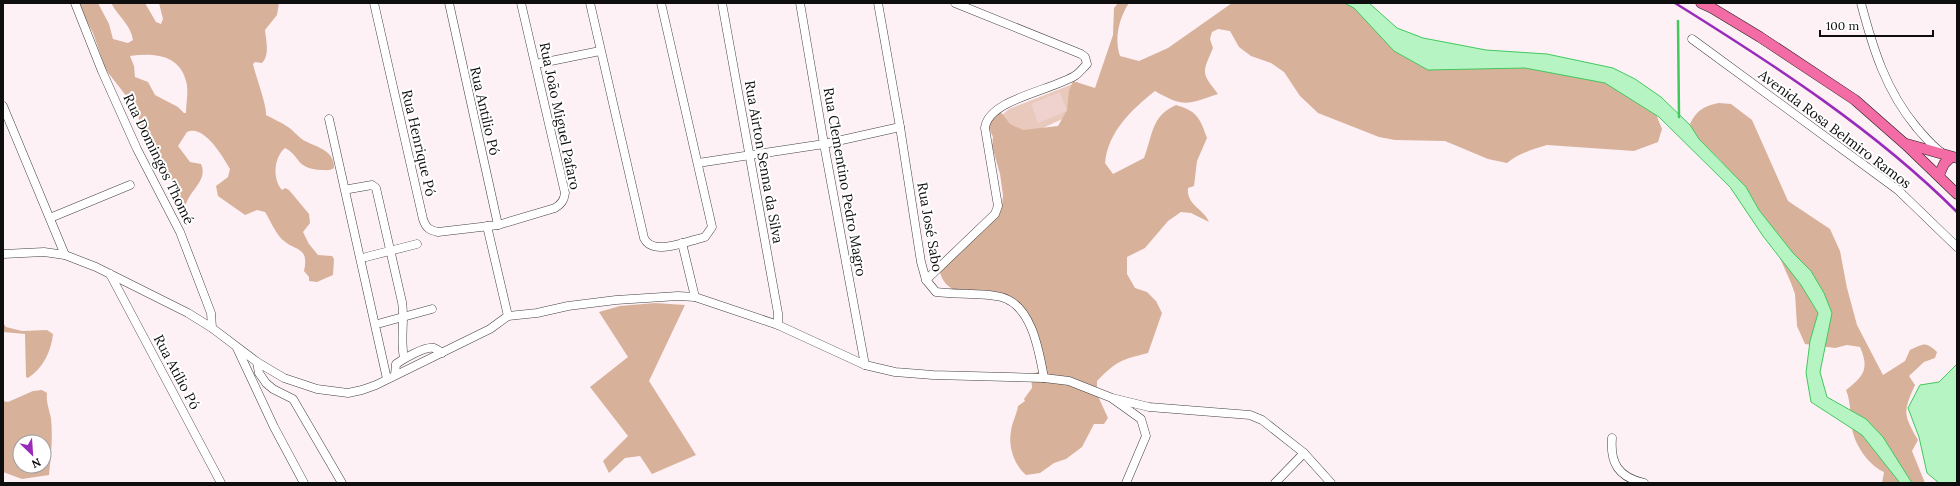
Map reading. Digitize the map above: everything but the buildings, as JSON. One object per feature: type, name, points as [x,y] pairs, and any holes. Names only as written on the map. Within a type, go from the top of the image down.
[{"type":"main road","points":[[1701,3],[1710,5],[1855,100],[1939,175],[1957,194]]},
{"type":"main road","points":[[1905,144],[1951,156],[1944,164],[1939,175]]},
{"type":"street","name":"Rua Domingos Thomé","points":[[75,3],[102,71],[137,149],[180,232],[211,312],[212,328]]},
{"type":"street","name":"Rua Henrique Pó","points":[[374,3],[425,227],[429,230],[438,232],[487,226]]},
{"type":"street","name":"Rua Antilio Pó","points":[[449,3],[498,225]]},
{"type":"street","name":"Rua João Miguel Pafaro","points":[[487,226],[498,225],[555,208],[562,203],[565,193],[521,3]]},
{"type":"street","points":[[590,3],[644,238],[646,242],[655,247],[682,243],[705,237],[712,227],[662,3]]},
{"type":"street","name":"Rua Airton Senna da Silva","points":[[722,3],[778,313],[778,325]]},
{"type":"street","name":"Rua Clementino Pedro Magro","points":[[800,3],[824,144],[865,365]]},
{"type":"street","name":"Rua José Sabo","points":[[878,3],[900,127],[921,262],[926,280],[936,292],[1001,297],[1017,305],[1024,314],[1038,345],[1044,378]]},
{"type":"street","points":[[926,280],[995,214],[998,206],[985,128],[988,117],[1000,107],[1075,76],[1087,64],[1085,56],[1082,54],[955,3]]},
{"type":"street","points":[[1861,3],[1878,61],[1900,107],[1935,147],[1951,156]]},
{"type":"street","name":"Avenida Rosa Belmiro Ramos","points":[[1692,39],[1898,190],[1957,247]]},
{"type":"street","points":[[536,64],[600,51]]},
{"type":"street","points":[[3,106],[65,256]]},
{"type":"street","points":[[329,119],[387,379]]},
{"type":"street","points":[[698,163],[824,144],[900,127]]},
{"type":"street","points":[[50,218],[130,185]]},
{"type":"street","points":[[349,189],[372,185],[376,188],[391,250],[404,317],[402,351],[404,358]]},
{"type":"street","points":[[487,226],[508,316]]},
{"type":"street","points":[[682,243],[695,297]]},
{"type":"street","points":[[366,257],[417,244]]},
{"type":"street","points":[[3,254],[44,252],[65,256],[110,274],[188,312],[257,362],[284,378],[317,389],[348,393],[362,390],[490,329],[508,316],[616,300],[678,296],[695,297],[778,325],[865,365],[895,372],[933,375],[1044,378],[1069,381],[1112,398],[1149,407],[1250,415],[1262,420],[1304,453],[1331,483]]},
{"type":"street","name":"Rua Atílio Pó","points":[[110,274],[221,483]]},
{"type":"street","points":[[380,323],[432,309]]},
{"type":"street","points":[[236,346],[274,427],[304,483]]},
{"type":"street","points":[[395,375],[396,364],[404,358],[429,348],[434,348],[442,353]]},
{"type":"street","points":[[257,362],[259,373],[266,383],[274,390],[293,399],[342,483]]},
{"type":"street","points":[[1112,398],[1141,419],[1146,436],[1126,483]]},
{"type":"street","points":[[1612,438],[1611,451],[1617,469],[1634,480],[1644,483]]},
{"type":"street","points":[[1275,483],[1304,453]]},
{"type":"shaded area","points":[[77,3],[98,3],[109,24],[113,39],[128,43],[133,40],[130,30],[111,3],[145,3],[156,22],[161,24],[163,19],[159,3],[279,3],[277,15],[265,30],[267,47],[266,56],[262,63],[255,62],[253,64],[263,98],[266,115],[285,125],[300,138],[324,150],[332,157],[334,162],[334,168],[331,170],[313,169],[299,162],[290,151],[285,148],[278,157],[276,168],[277,180],[282,190],[285,188],[289,190],[309,214],[310,223],[303,232],[309,244],[318,255],[332,256],[334,259],[333,275],[317,282],[309,281],[309,277],[304,271],[305,262],[302,252],[285,242],[280,237],[265,212],[257,210],[245,215],[218,196],[216,186],[228,177],[230,169],[212,143],[200,133],[193,131],[187,132],[178,146],[190,162],[201,164],[203,170],[201,180],[186,204],[178,202],[176,189],[169,175],[167,165],[153,153],[143,139],[140,130],[138,111],[106,70],[93,33]],"holes":[[[156,55],[164,57],[178,65],[183,72],[187,85],[186,113],[155,95],[148,82],[135,77],[134,66],[130,56]]]},
{"type":"shaded area","points":[[1118,3],[1129,3],[1125,9],[1118,29],[1117,43],[1120,56],[1139,61],[1168,48],[1232,3],[1350,3],[1413,45],[1597,66],[1653,107],[1662,129],[1658,142],[1634,151],[1547,145],[1521,154],[1507,163],[1488,159],[1445,141],[1395,140],[1379,137],[1318,113],[1300,96],[1284,72],[1271,63],[1251,56],[1239,47],[1230,31],[1218,29],[1212,32],[1210,39],[1213,48],[1205,68],[1205,72],[1208,81],[1218,94],[1186,103],[1173,100],[1155,91],[1137,106],[1122,122],[1111,141],[1105,163],[1113,174],[1144,158],[1154,127],[1162,115],[1168,109],[1176,105],[1189,110],[1200,120],[1207,138],[1197,161],[1194,186],[1188,188],[1188,194],[1192,203],[1209,222],[1191,213],[1181,212],[1168,221],[1145,248],[1127,257],[1127,274],[1135,288],[1147,292],[1156,301],[1162,313],[1148,353],[1120,362],[1109,369],[1097,381],[1097,394],[1108,418],[1104,424],[1094,424],[1082,447],[1066,459],[1054,463],[1040,473],[1026,475],[1015,461],[1011,449],[1010,437],[1018,406],[1025,401],[1024,399],[1032,388],[1031,374],[1040,371],[1045,363],[1033,325],[1011,301],[1007,305],[1004,299],[976,296],[957,291],[949,287],[943,281],[940,272],[992,218],[1002,205],[1003,195],[1000,174],[992,146],[993,137],[989,128],[989,120],[1000,111],[1010,124],[1023,130],[1058,126],[1067,110],[1069,91],[1073,81],[1095,88],[1113,35],[1114,8]]},
{"type":"shaded area","points":[[1344,3],[1369,3],[1397,28],[1423,38],[1486,50],[1547,54],[1613,68],[1635,79],[1661,97],[1690,125],[1699,139],[1746,187],[1759,210],[1793,253],[1811,271],[1824,293],[1832,313],[1820,372],[1827,397],[1866,419],[1883,437],[1912,483],[1900,483],[1862,435],[1811,402],[1806,373],[1810,341],[1818,313],[1801,285],[1763,236],[1730,187],[1659,117],[1605,83],[1525,68],[1428,70],[1394,51],[1354,8]]},
{"type":"shaded area","points":[[1078,82],[1077,97],[1073,114],[1028,135],[996,128],[1002,115],[1009,109]]},
{"type":"shaded area","points":[[1060,92],[1067,111],[1038,123],[1031,104]]},
{"type":"shaded area","points":[[1719,103],[1731,104],[1752,120],[1788,201],[1830,229],[1840,251],[1847,288],[1857,325],[1883,375],[1905,361],[1910,350],[1918,346],[1927,345],[1937,352],[1935,358],[1924,362],[1909,376],[1915,385],[1908,401],[1906,413],[1918,440],[1912,451],[1925,483],[1882,483],[1884,472],[1869,461],[1858,445],[1852,428],[1849,401],[1846,390],[1857,381],[1863,372],[1864,361],[1860,347],[1847,345],[1835,348],[1805,344],[1797,326],[1795,294],[1765,224],[1721,161],[1695,135],[1690,124],[1695,115],[1702,109]]},
{"type":"shaded area","points":[[655,303],[685,305],[649,381],[696,455],[652,474],[640,456],[625,458],[609,473],[603,461],[628,436],[590,387],[628,357],[599,312],[620,306]]},
{"type":"shaded area","points":[[3,323],[6,327],[22,331],[47,330],[53,334],[45,359],[38,369],[28,378],[26,377],[25,334],[3,332]]},
{"type":"shaded area","points":[[1957,364],[1957,483],[1939,483],[1927,473],[1919,437],[1908,408],[1920,385],[1939,382]]},
{"type":"shaded area","points":[[42,390],[47,393],[52,434],[12,434],[12,474],[49,475],[22,479],[3,472],[3,401],[8,402],[33,391]]},
{"type":"waterway","points":[[1678,21],[1679,117]]},
{"type":"railway","points":[[1675,3],[1786,74],[1858,126],[1892,153],[1957,212]]}]
